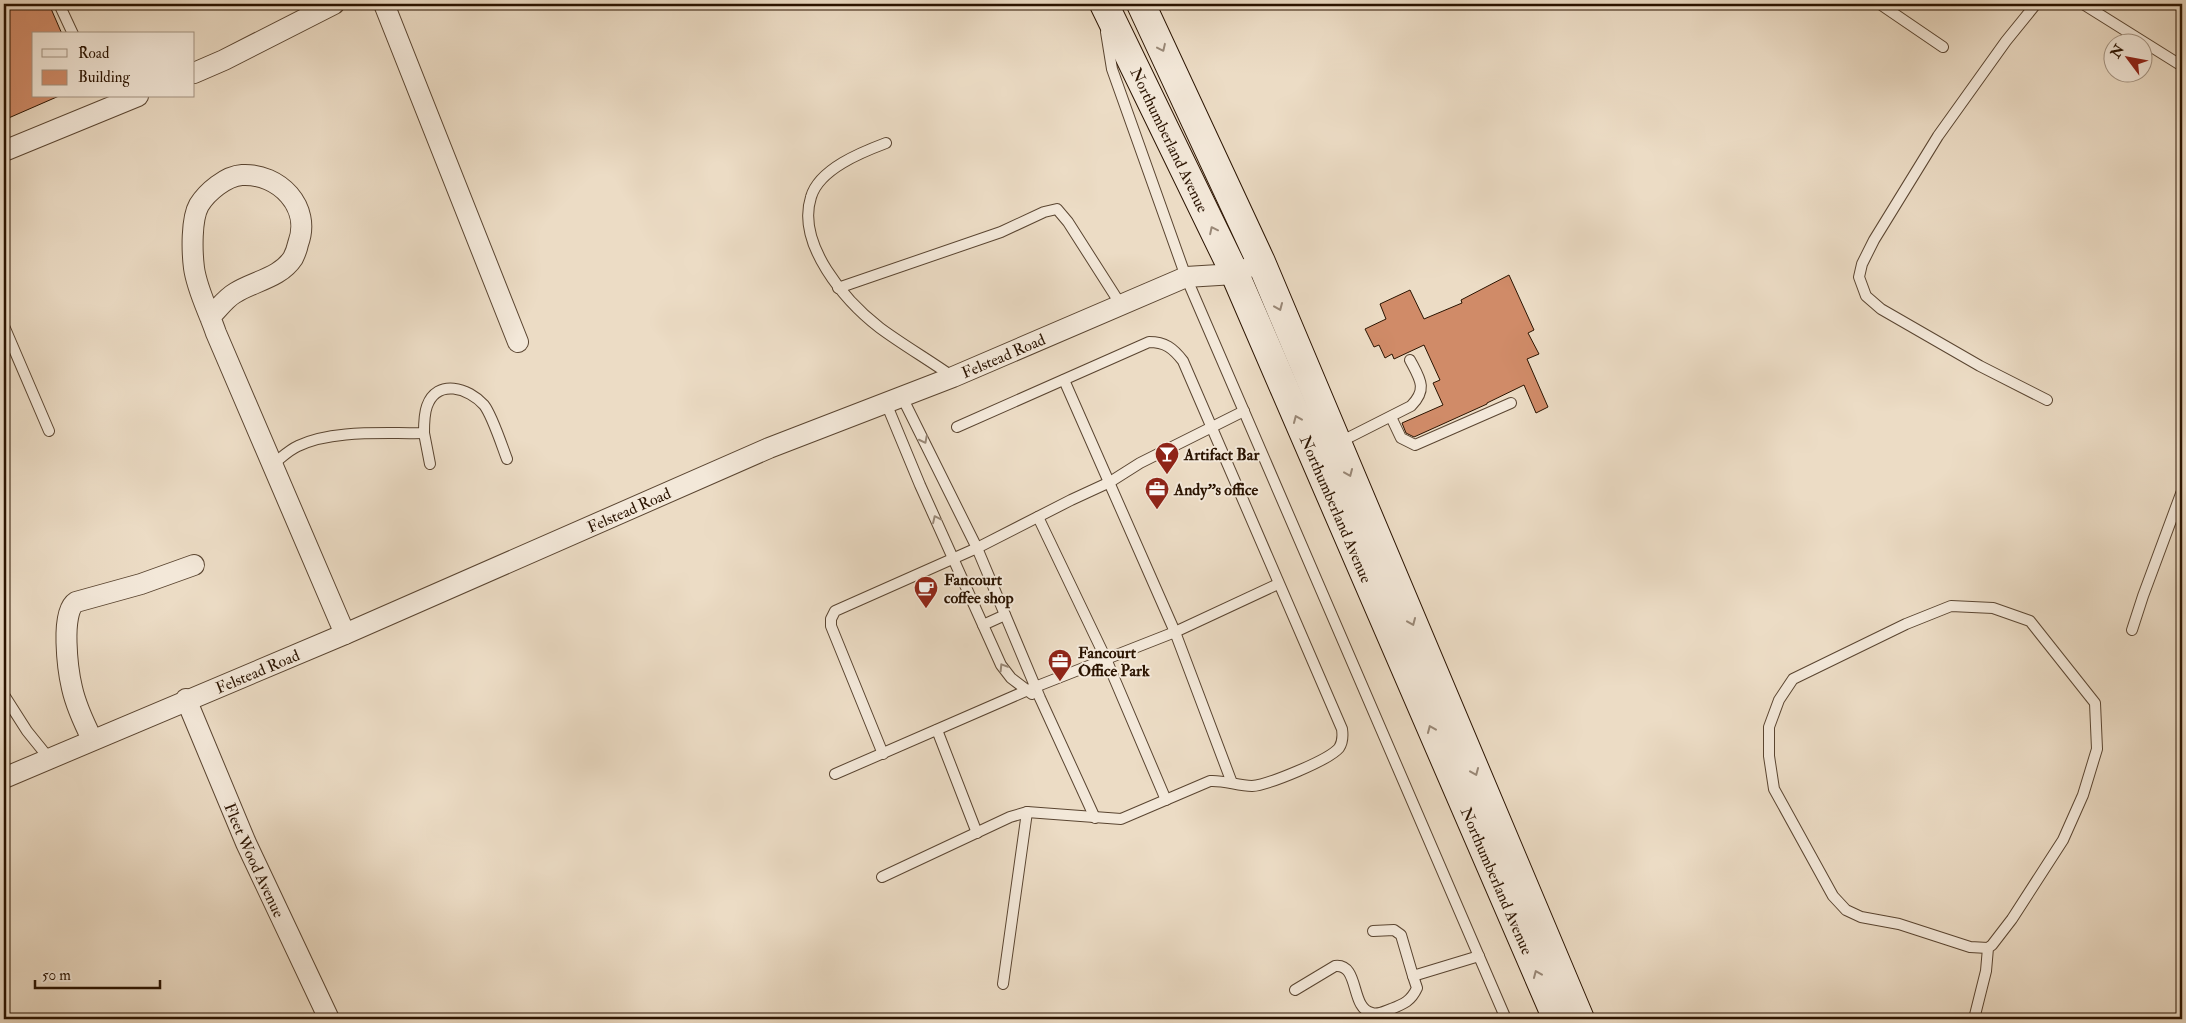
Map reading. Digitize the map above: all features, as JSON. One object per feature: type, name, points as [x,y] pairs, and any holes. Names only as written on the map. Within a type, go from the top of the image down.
[{"type":"main road","name":"Northumberland Avenue","points":[[1103,4],[1235,274],[1557,1019]]},
{"type":"main road","name":"Northumberland Avenue","points":[[1141,4],[1260,262],[1580,1019]]},
{"type":"street","points":[[195,73],[224,60],[334,4]]},
{"type":"street","points":[[384,4],[518,342]]},
{"type":"street","points":[[4,151],[103,103],[128,98]]},
{"type":"street","points":[[210,317],[233,293],[279,272],[293,258],[302,235],[301,213],[289,194],[271,180],[241,175],[213,187],[198,206],[193,239],[194,270],[210,317],[345,634]]},
{"type":"street","name":"Felstead Road","points":[[4,778],[186,699],[345,634],[769,448],[953,377],[1186,277],[1235,274],[1260,262]]},
{"type":"street","points":[[92,739],[72,689],[67,636],[67,620],[70,608],[76,602],[141,584],[194,565]]},
{"type":"street","name":"Fleet Wood Avenue","points":[[186,699],[246,843],[329,1019]]},
{"type":"lane","points":[[59,4],[71,32]]},
{"type":"lane","points":[[1103,4],[1112,69],[1186,277],[1506,1019]]},
{"type":"lane","points":[[1880,4],[1943,47]]},
{"type":"lane","points":[[2036,4],[2006,41],[1938,136],[1874,240],[1862,264],[1859,277],[1860,285],[1866,296],[1881,309],[1980,366],[2047,400]]},
{"type":"lane","points":[[2084,4],[2182,66]]},
{"type":"lane","points":[[886,143],[860,153],[835,167],[820,182],[811,196],[809,217],[812,240],[822,264],[838,288],[879,327],[953,377]]},
{"type":"lane","points":[[838,288],[1001,232],[1044,212],[1057,209],[1068,222],[1121,305]]},
{"type":"lane","points":[[4,326],[49,432]]},
{"type":"lane","points":[[882,877],[1010,816],[1027,812],[1121,819],[1210,781],[1220,780],[1250,786],[1261,785],[1298,771],[1333,753],[1340,747],[1343,738],[1342,729],[1182,361],[1176,352],[1164,344],[1149,342],[957,427]]},
{"type":"lane","points":[[1337,443],[1391,417],[1411,406],[1419,398],[1421,382],[1410,360]]},
{"type":"lane","points":[[1064,380],[1175,632],[1232,783]]},
{"type":"lane","points":[[430,464],[424,433],[427,405],[433,395],[453,387],[463,390],[485,407],[507,459]]},
{"type":"lane","points":[[894,400],[977,548],[1005,615],[1031,689]]},
{"type":"lane","points":[[894,400],[920,485],[955,559],[1001,665],[1011,678],[1031,689],[1040,698],[1094,818]]},
{"type":"lane","points":[[1391,417],[1401,438],[1415,446],[1511,404]]},
{"type":"lane","points":[[883,754],[831,626],[831,619],[836,611],[955,559],[1110,482],[1140,462],[1210,426],[1244,411]]},
{"type":"lane","points":[[273,464],[297,446],[314,440],[335,436],[424,433]]},
{"type":"lane","points":[[2132,630],[2182,492]]},
{"type":"lane","points":[[1038,517],[1106,659],[1166,800]]},
{"type":"lane","points":[[835,774],[1031,689],[1175,632],[1278,584]]},
{"type":"lane","points":[[1974,1019],[1986,971],[1988,948],[2002,932],[2039,879],[2063,840],[2083,795],[2097,749],[2095,703],[2030,620],[1993,608],[1951,606],[1906,624],[1793,679],[1779,700],[1769,727],[1770,756],[1774,789],[1833,896],[1846,910],[1970,947],[1988,948]]},
{"type":"lane","points":[[984,624],[1005,615]]},
{"type":"lane","points":[[4,695],[27,731],[48,758],[52,757]]},
{"type":"lane","points":[[937,730],[977,833]]},
{"type":"lane","points":[[1003,984],[1027,812]]},
{"type":"lane","points":[[1295,990],[1327,971],[1340,966],[1346,968],[1350,974],[1362,1005],[1367,1011],[1378,1013],[1407,1003],[1417,988],[1401,935],[1394,930],[1374,931]]},
{"type":"lane","points":[[1413,976],[1479,956]]},
{"type":"building","points":[[4,4],[49,4],[61,32],[32,32],[32,98],[54,98],[4,120]]},
{"type":"building","points":[[1509,275],[1534,330],[1528,333],[1539,354],[1527,359],[1548,407],[1536,413],[1524,385],[1414,437],[1406,433],[1402,423],[1443,405],[1433,383],[1440,380],[1424,345],[1394,359],[1392,354],[1385,358],[1379,345],[1374,347],[1365,329],[1386,319],[1380,304],[1410,290],[1424,319],[1462,303],[1461,300]]},
{"type":"place","name":"Artifact Bar","points":[[1167,475]]},
{"type":"place","name":"Andy''s office","points":[[1157,510]]},
{"type":"place","name":"Fancourt coffee shop","points":[[926,609]]},
{"type":"place","name":"Fancourt Office Park","points":[[1060,682]]}]
